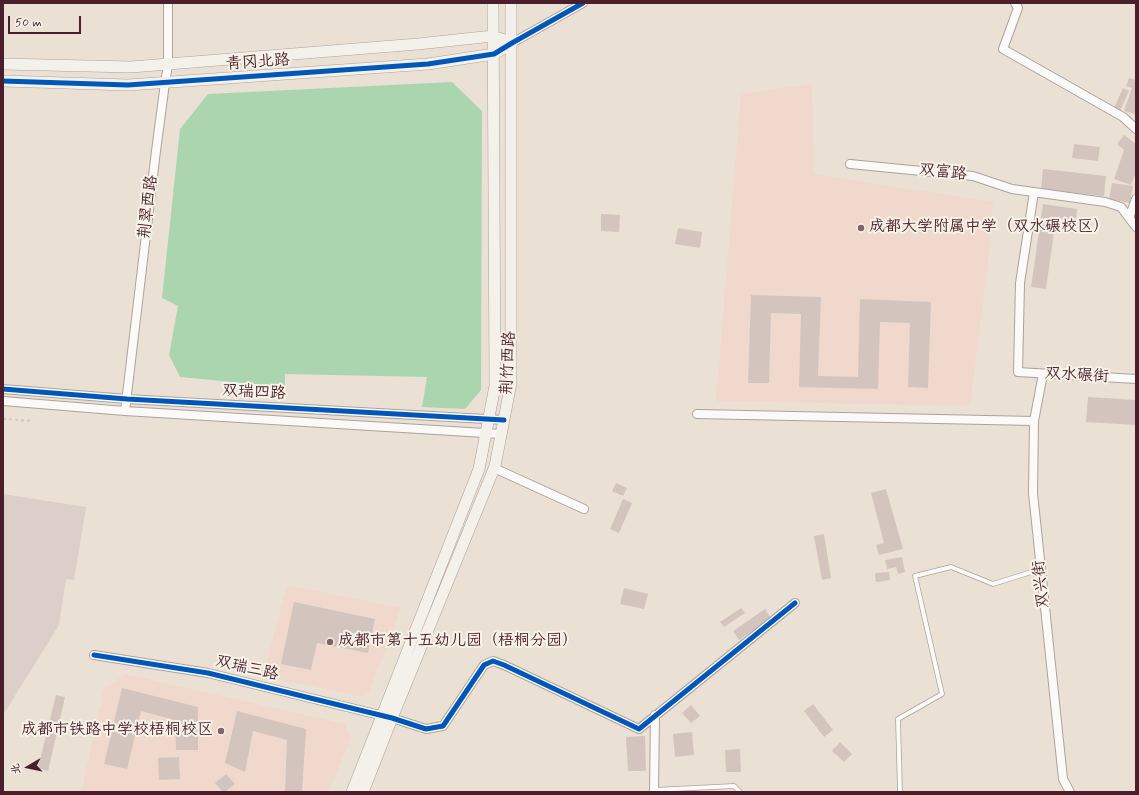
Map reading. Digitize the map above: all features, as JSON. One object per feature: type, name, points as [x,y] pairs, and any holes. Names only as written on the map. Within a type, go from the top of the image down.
[{"type":"main road","name":"荆竹西路","points":[[364,792],[387,716],[478,469],[495,386],[493,3]]},
{"type":"main road","name":"荆竹西路","points":[[352,792],[387,716],[494,468],[504,420],[511,383],[511,3]]},
{"type":"main road","name":"青冈北路","points":[[3,64],[131,67],[410,45],[493,36],[512,43]]},
{"type":"main road","name":"青冈北路","points":[[3,81],[108,85],[165,83],[428,64],[494,54],[512,43]]},
{"type":"street","name":"荆翠西路","points":[[125,411],[168,65],[168,3]]},
{"type":"street","points":[[512,43],[583,3]]},
{"type":"street","points":[[1015,3],[1018,8],[1003,49],[1123,117],[1136,129]]},
{"type":"street","name":"双富路","points":[[850,164],[973,176],[1012,189],[1105,202],[1121,207],[1136,227]]},
{"type":"street","name":"双水碾街","points":[[1034,192],[1020,283],[1018,372],[1136,379]]},
{"type":"street","points":[[1129,218],[1136,199]]},
{"type":"street","name":"双兴街","points":[[1043,374],[1034,421],[1033,493],[1063,779],[1070,792]]},
{"type":"street","name":"双瑞四路","points":[[3,389],[127,399],[504,420]]},
{"type":"street","name":"双瑞四路","points":[[3,401],[125,411],[501,434]]},
{"type":"street","points":[[697,414],[1034,421]]},
{"type":"street","points":[[494,468],[584,509]]},
{"type":"street","points":[[654,791],[655,715],[795,603]]},
{"type":"street","name":"双瑞三路","points":[[94,655],[208,673],[387,716],[426,728],[443,726],[484,665],[493,661],[639,729],[655,715]]},
{"type":"lane","points":[[900,792],[898,719],[942,694],[915,576],[951,567],[993,584],[1041,570]]},
{"type":"lane","points":[[654,791],[734,786],[740,792]]},
{"type":"path","points":[[3,419],[33,421]]},
{"type":"shaded area","name":"成都大学附属中学（双水碾校区）","points":[[812,84],[814,174],[993,202],[989,255],[970,406],[716,401],[741,94]]},
{"type":"shaded area","points":[[3,494],[86,507],[74,580],[66,579],[59,625],[3,715]]},
{"type":"shaded area","name":"成都市第十五幼儿园（梧桐分园）","points":[[287,585],[401,608],[369,693],[362,697],[263,676]]},
{"type":"shaded area","name":"成都市铁路中学校梧桐校区","points":[[125,674],[345,724],[351,738],[329,792],[81,792],[104,689]]},
{"type":"green space","points":[[452,82],[482,111],[481,390],[465,409],[422,407],[427,377],[285,374],[285,387],[180,377],[169,355],[178,306],[162,298],[180,129],[208,94]]},
{"type":"building","points":[[1129,78],[1136,80],[1135,114],[1124,111],[1132,88],[1126,86]]},
{"type":"building","points":[[1123,88],[1129,91],[1120,111],[1114,108]]},
{"type":"building","points":[[1124,135],[1136,144],[1136,172],[1131,185],[1114,179],[1124,150],[1117,144]]},
{"type":"building","points":[[1074,144],[1100,147],[1098,161],[1072,158]]},
{"type":"building","points":[[1043,169],[1106,176],[1104,196],[1041,189]]},
{"type":"building","points":[[1112,183],[1133,186],[1130,203],[1109,199]]},
{"type":"building","points":[[1043,204],[1077,209],[1076,221],[1056,218],[1046,289],[1031,287]]},
{"type":"building","points":[[601,214],[620,215],[619,232],[601,231]]},
{"type":"building","points":[[678,228],[702,232],[700,248],[675,244]]},
{"type":"building","points":[[751,295],[821,297],[818,376],[858,377],[860,299],[931,302],[928,388],[908,387],[910,323],[880,322],[878,389],[799,387],[801,314],[771,313],[769,383],[748,383]]},
{"type":"building","points":[[1088,397],[1136,400],[1136,425],[1086,422]]},
{"type":"building","points":[[616,483],[627,488],[623,496],[612,491]]},
{"type":"building","points":[[886,489],[903,549],[879,555],[876,545],[884,543],[871,493]]},
{"type":"building","points":[[623,499],[632,503],[619,533],[610,529]]},
{"type":"building","points":[[824,534],[831,578],[822,580],[814,536]]},
{"type":"building","points":[[902,557],[905,572],[898,574],[896,567],[887,569],[885,560]]},
{"type":"building","points":[[889,572],[890,580],[876,582],[875,573]]},
{"type":"building","points":[[624,588],[648,594],[644,609],[620,604]]},
{"type":"building","points":[[294,602],[375,619],[368,653],[317,643],[311,670],[281,664]]},
{"type":"building","points":[[741,608],[745,613],[724,627],[720,622]]},
{"type":"building","points":[[765,609],[771,618],[739,640],[733,631]]},
{"type":"building","points":[[122,688],[198,707],[198,750],[176,750],[175,720],[141,711],[127,769],[104,764]]},
{"type":"building","points":[[56,695],[65,697],[48,771],[38,768]]},
{"type":"building","points":[[813,704],[833,730],[824,737],[804,711]]},
{"type":"building","points":[[691,705],[700,716],[691,723],[682,713]]},
{"type":"building","points":[[237,711],[306,729],[302,792],[285,792],[287,740],[253,731],[245,772],[225,763]]},
{"type":"building","points":[[692,732],[694,755],[675,757],[673,734]]},
{"type":"building","points":[[645,736],[646,771],[628,771],[626,737]]},
{"type":"building","points":[[840,742],[852,754],[844,762],[832,751]]},
{"type":"building","points":[[740,749],[741,772],[726,772],[725,750]]},
{"type":"building","points":[[179,757],[180,779],[159,780],[158,758]]},
{"type":"building","points":[[226,774],[235,784],[223,792],[215,783]]},
{"type":"cycle path","points":[[3,81],[128,85],[428,64],[494,54],[583,3]]},
{"type":"cycle path","points":[[3,389],[127,399],[504,420]]},
{"type":"cycle path","points":[[94,655],[208,673],[392,718],[426,729],[443,726],[484,665],[493,661],[639,729],[795,603]]},
{"type":"place","name":"成都大学附属中学（双水碾校区）","points":[[861,228]]},
{"type":"place","name":"成都市第十五幼儿园（梧桐分园）","points":[[330,642]]},
{"type":"place","name":"成都市铁路中学校梧桐校区","points":[[221,731]]}]
